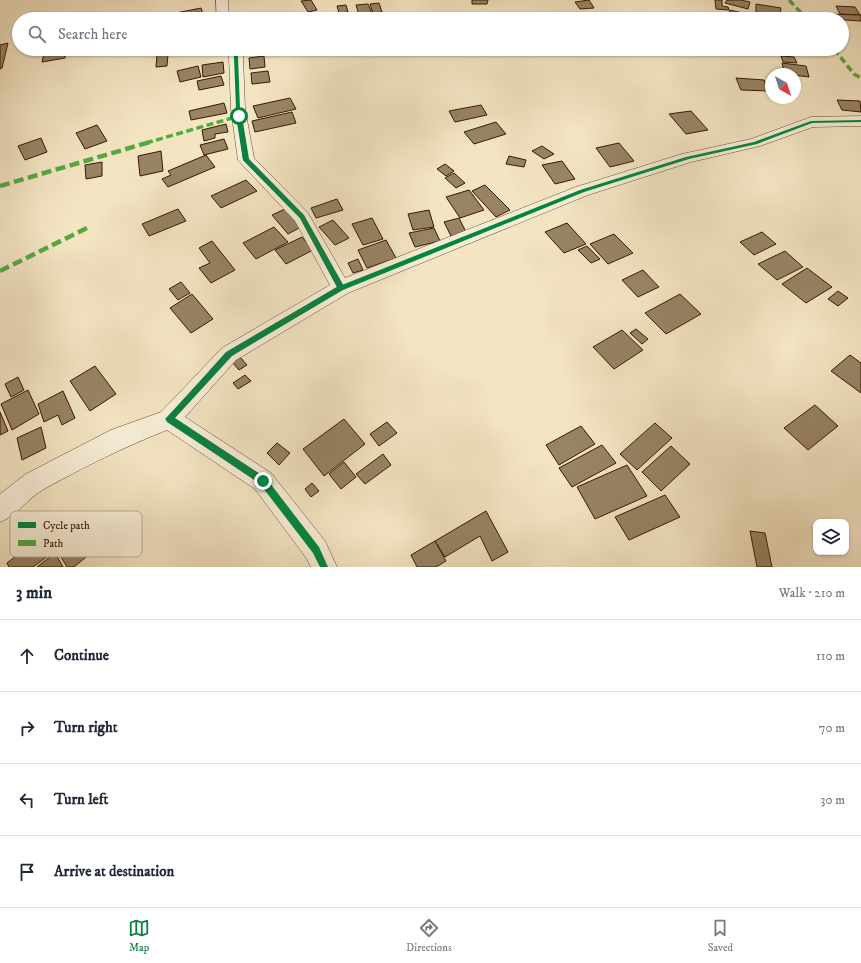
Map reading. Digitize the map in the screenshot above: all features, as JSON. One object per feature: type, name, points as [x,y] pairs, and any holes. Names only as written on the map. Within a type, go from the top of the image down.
[{"type":"street","points":[[222,0],[223,12]]},
{"type":"street","points":[[236,56],[238,110],[246,160],[302,217],[341,288]]},
{"type":"street","points":[[0,510],[34,482],[119,438],[169,419],[229,354],[341,288],[590,189],[688,158],[756,143],[812,122],[861,121]]},
{"type":"street","points":[[169,419],[263,481],[316,550],[324,567]]},
{"type":"building","points":[[311,0],[317,10],[308,12],[301,1]]},
{"type":"building","points":[[472,0],[488,0],[487,4],[472,4]]},
{"type":"building","points":[[589,0],[594,8],[580,9],[575,2]]},
{"type":"building","points":[[715,0],[722,0],[722,6],[728,7],[729,10],[716,9]]},
{"type":"building","points":[[727,0],[741,0],[750,2],[748,9],[725,3]]},
{"type":"building","points":[[379,3],[382,12],[373,12],[370,4]]},
{"type":"building","points":[[368,4],[372,12],[358,12],[356,5]]},
{"type":"building","points":[[756,4],[781,8],[780,12],[756,12]]},
{"type":"building","points":[[346,5],[348,12],[339,12],[337,6]]},
{"type":"building","points":[[836,6],[855,7],[860,15],[849,14],[849,12],[839,12]]},
{"type":"building","points":[[201,8],[202,12],[181,12]]},
{"type":"building","points":[[849,15],[861,15],[861,21],[849,20]]},
{"type":"building","points":[[8,43],[2,68],[0,69],[0,45]]},
{"type":"building","points":[[43,56],[65,56],[65,58],[42,62]]},
{"type":"building","points":[[157,56],[168,56],[167,66],[156,67]]},
{"type":"building","points":[[264,56],[265,67],[250,69],[249,58]]},
{"type":"building","points":[[781,56],[794,57],[797,63],[783,62]]},
{"type":"building","points":[[223,62],[224,73],[203,77],[202,65]]},
{"type":"building","points":[[782,63],[806,66],[809,77],[801,76],[801,68],[783,68]]},
{"type":"building","points":[[198,66],[201,77],[180,82],[177,71]]},
{"type":"building","points":[[268,71],[270,82],[252,84],[251,73]]},
{"type":"building","points":[[221,76],[224,85],[199,90],[197,81]]},
{"type":"building","points":[[736,78],[764,80],[765,82],[765,91],[741,90]]},
{"type":"building","points":[[290,98],[296,109],[258,118],[253,106]]},
{"type":"building","points":[[837,100],[860,101],[861,112],[842,110]]},
{"type":"building","points":[[224,103],[227,113],[191,120],[189,111]]},
{"type":"building","points":[[481,105],[487,115],[455,122],[449,111]]},
{"type":"building","points":[[691,111],[708,130],[686,134],[669,114]]},
{"type":"building","points":[[292,112],[296,123],[255,132],[252,121]]},
{"type":"building","points":[[496,122],[506,134],[474,144],[464,132]]},
{"type":"building","points":[[226,124],[228,132],[215,134],[215,138],[204,141],[202,130]]},
{"type":"building","points":[[97,125],[107,141],[85,149],[76,133]]},
{"type":"building","points":[[41,138],[47,152],[25,160],[18,146]]},
{"type":"building","points":[[224,139],[228,149],[204,155],[200,145]]},
{"type":"building","points":[[619,143],[634,161],[610,167],[596,148]]},
{"type":"building","points":[[542,146],[554,154],[544,159],[532,151]]},
{"type":"building","points":[[161,151],[163,171],[140,176],[138,156]]},
{"type":"building","points":[[206,155],[215,167],[168,187],[162,179],[171,175],[168,171]]},
{"type":"building","points":[[509,156],[526,160],[524,167],[506,164]]},
{"type":"building","points":[[562,161],[575,179],[555,184],[542,165]]},
{"type":"building","points":[[102,162],[102,176],[86,179],[85,165]]},
{"type":"building","points":[[445,164],[454,171],[446,176],[437,169]]},
{"type":"building","points":[[454,173],[465,183],[456,188],[445,178]]},
{"type":"building","points":[[246,180],[257,191],[221,208],[211,196]]},
{"type":"building","points":[[485,185],[510,210],[496,217],[472,191]]},
{"type":"building","points":[[469,190],[484,210],[460,218],[446,197]]},
{"type":"building","points":[[337,199],[343,210],[316,218],[311,208]]},
{"type":"building","points":[[178,209],[186,221],[149,236],[142,224]]},
{"type":"building","points":[[285,209],[301,227],[288,234],[272,215]]},
{"type":"building","points":[[429,210],[434,227],[413,230],[408,214]]},
{"type":"building","points":[[372,218],[383,239],[363,245],[352,224]]},
{"type":"building","points":[[459,218],[466,232],[451,236],[444,222]]},
{"type":"building","points":[[333,220],[349,238],[335,245],[319,227]]},
{"type":"building","points":[[567,223],[586,244],[564,253],[545,232]]},
{"type":"building","points":[[274,227],[288,242],[256,259],[243,243]]},
{"type":"building","points":[[434,228],[440,241],[415,247],[409,233]]},
{"type":"building","points":[[762,232],[776,244],[754,255],[740,242]]},
{"type":"building","points":[[614,234],[633,253],[608,264],[590,244]]},
{"type":"building","points":[[302,237],[313,250],[286,264],[275,250]]},
{"type":"building","points":[[386,240],[396,258],[367,268],[358,250]]},
{"type":"building","points":[[212,241],[235,270],[211,283],[199,268],[210,263],[199,248]]},
{"type":"building","points":[[587,246],[600,259],[591,263],[578,250]]},
{"type":"building","points":[[785,251],[803,267],[777,280],[758,264]]},
{"type":"building","points":[[358,259],[363,270],[353,273],[348,263]]},
{"type":"building","points":[[807,268],[832,287],[806,303],[782,284]]},
{"type":"building","points":[[643,270],[659,287],[638,297],[622,280]]},
{"type":"building","points":[[181,282],[190,293],[178,300],[169,289]]},
{"type":"building","points":[[838,291],[848,298],[838,306],[828,299]]},
{"type":"building","points":[[192,294],[213,319],[191,333],[170,308]]},
{"type":"building","points":[[680,294],[701,314],[666,334],[645,313]]},
{"type":"building","points":[[636,329],[648,339],[642,344],[630,333]]},
{"type":"building","points":[[622,330],[643,350],[614,369],[593,347]]},
{"type":"building","points":[[850,355],[861,363],[861,393],[831,371]]},
{"type":"building","points":[[240,357],[247,365],[239,370],[232,362]]},
{"type":"building","points":[[95,366],[116,394],[90,411],[70,381]]},
{"type":"building","points":[[245,375],[251,381],[238,389],[233,383]]},
{"type":"building","points":[[18,377],[24,390],[11,397],[5,384]]},
{"type":"building","points":[[28,390],[39,414],[12,430],[1,404]]},
{"type":"building","points":[[63,391],[75,418],[62,425],[58,415],[44,422],[38,404]]},
{"type":"building","points":[[815,405],[838,426],[808,450],[784,428]]},
{"type":"building","points":[[0,412],[8,431],[0,435]]},
{"type":"building","points":[[344,419],[365,444],[324,476],[303,449]]},
{"type":"building","points":[[387,422],[397,433],[379,446],[370,434]]},
{"type":"building","points":[[655,423],[672,438],[637,470],[620,454]]},
{"type":"building","points":[[581,426],[595,444],[559,465],[546,445]]},
{"type":"building","points":[[41,427],[46,448],[22,460],[17,438]]},
{"type":"building","points":[[277,443],[290,453],[279,465],[267,453]]},
{"type":"building","points":[[602,445],[616,463],[572,487],[559,468]]},
{"type":"building","points":[[671,446],[690,464],[661,491],[642,472]]},
{"type":"building","points":[[383,454],[391,465],[365,484],[356,474]]},
{"type":"building","points":[[344,462],[356,477],[341,489],[329,474]]},
{"type":"building","points":[[627,465],[647,496],[595,519],[577,487]]},
{"type":"building","points":[[312,483],[319,491],[311,497],[305,489]]},
{"type":"building","points":[[665,495],[680,517],[629,540],[615,517]]},
{"type":"building","points":[[486,511],[508,552],[492,561],[480,536],[445,557],[435,541]]},
{"type":"building","points":[[750,531],[765,533],[772,567],[757,567]]},
{"type":"building","points":[[435,541],[446,561],[436,567],[417,567],[411,555]]},
{"type":"building","points":[[15,557],[47,557],[33,567],[9,567],[7,563]]},
{"type":"building","points":[[50,557],[57,557],[63,567],[37,567]]},
{"type":"building","points":[[61,557],[86,557],[74,567],[67,567]]},
{"type":"marked path","points":[[789,0],[800,12]]},
{"type":"marked path","points":[[840,56],[854,74],[861,78]]},
{"type":"marked path","points":[[0,186],[239,116]]},
{"type":"marked path","points":[[0,271],[89,227]]},
{"type":"cycle path","points":[[236,56],[238,109],[246,160],[302,217],[341,288]]},
{"type":"cycle path","points":[[324,567],[316,550],[263,481],[169,419],[229,354],[341,288],[582,191],[688,158],[755,143],[811,122],[861,121]]},
{"type":"route","points":[[239,116],[246,160],[302,217],[341,288],[229,354],[169,419],[263,481]]}]
